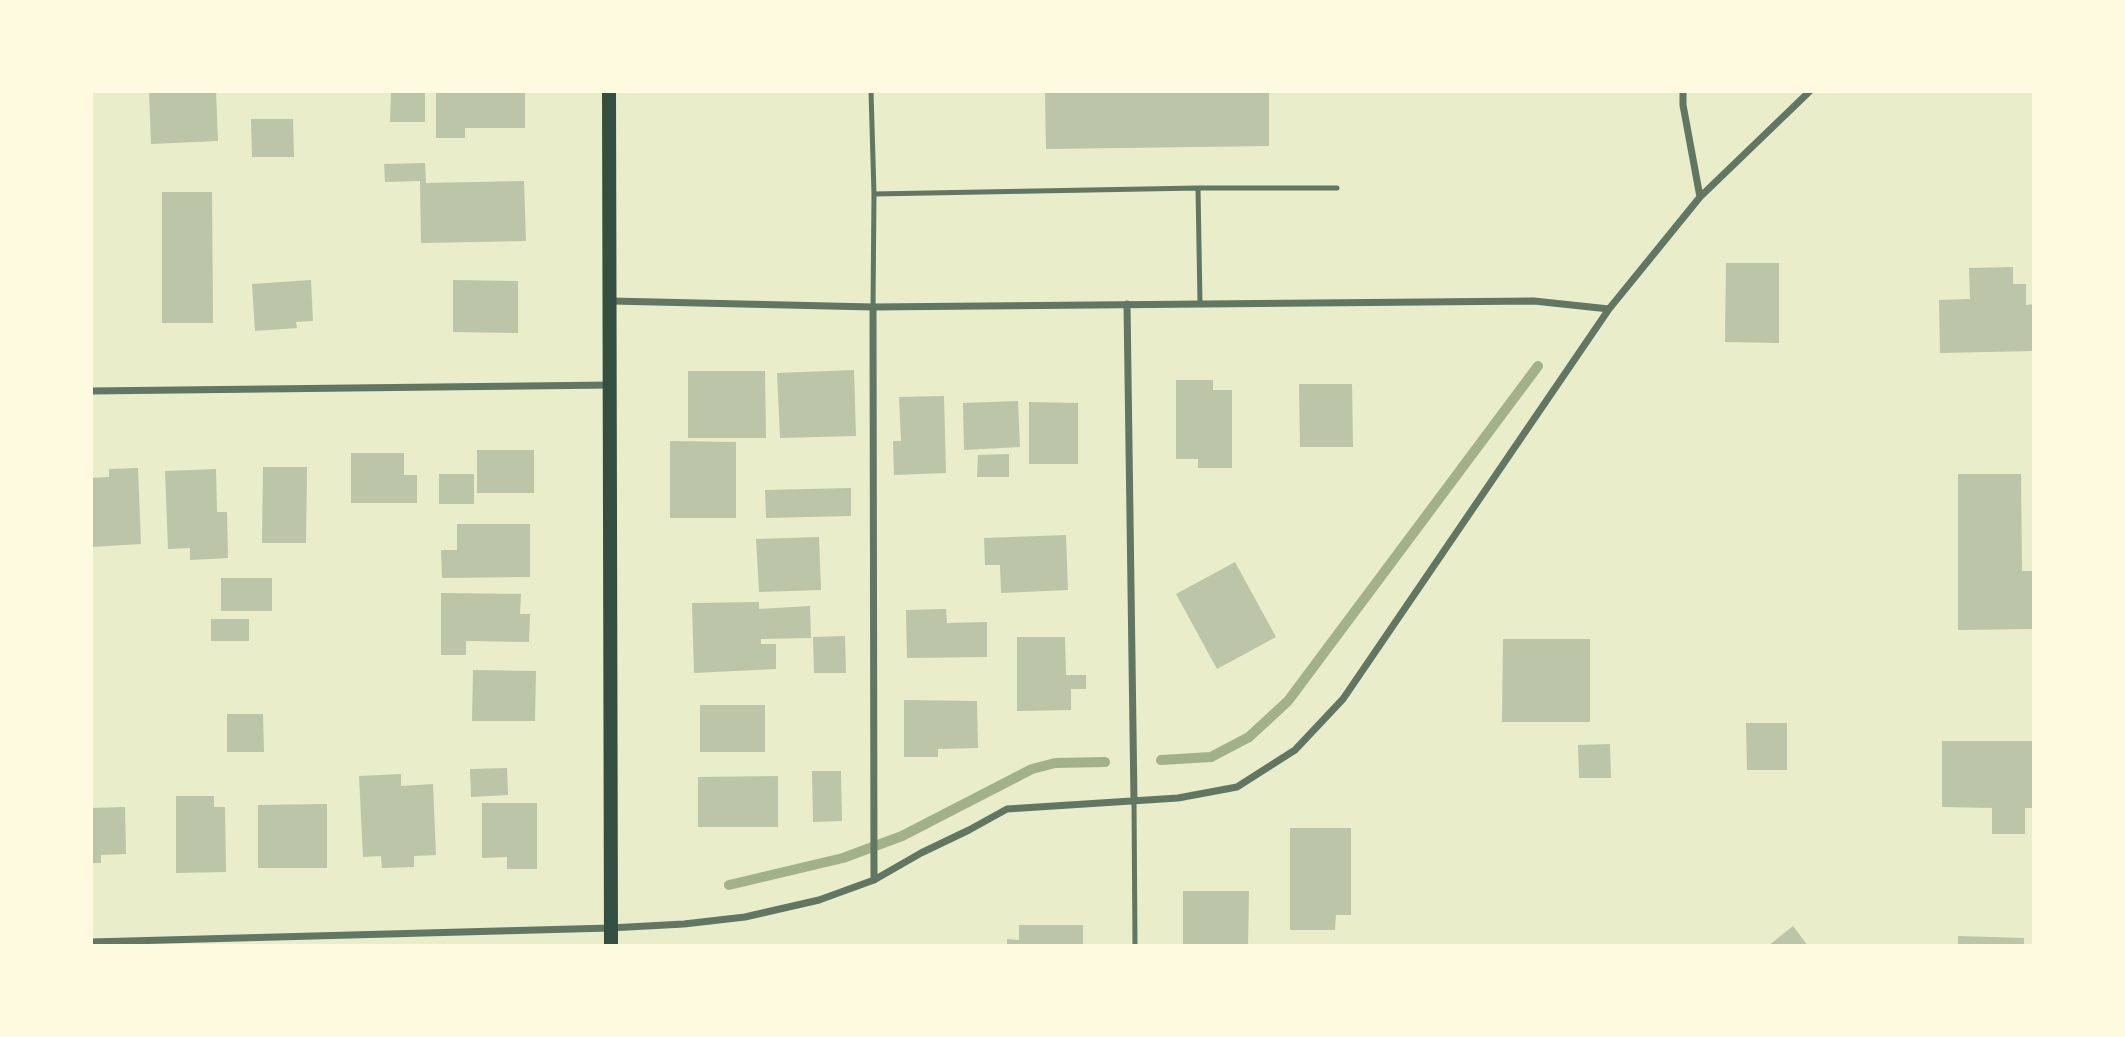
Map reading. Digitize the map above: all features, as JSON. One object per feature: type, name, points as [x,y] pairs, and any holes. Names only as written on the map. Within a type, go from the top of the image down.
[{"type":"main road","points":[[609,91],[611,946]]},
{"type":"street","points":[[1683,91],[1683,106],[1700,197]]},
{"type":"street","points":[[91,942],[610,928],[684,924],[745,916],[819,900],[874,880],[920,853],[1007,809],[1178,798],[1237,787],[1295,750],[1343,699],[1609,309],[1700,197],[1810,91]]},
{"type":"street","points":[[611,302],[873,307],[1534,301],[1609,309]]},
{"type":"street","points":[[1127,304],[1134,801]]},
{"type":"street","points":[[873,307],[874,880]]},
{"type":"street","points":[[91,391],[611,385]]},
{"type":"lane","points":[[871,91],[873,307]]},
{"type":"lane","points":[[1198,188],[1200,303]]},
{"type":"lane","points":[[874,194],[1337,188]]},
{"type":"lane","points":[[1134,801],[1135,946]]},
{"type":"building","points":[[149,91],[216,91],[218,141],[151,144]]},
{"type":"building","points":[[391,91],[425,91],[425,122],[390,122]]},
{"type":"building","points":[[436,91],[525,91],[525,128],[465,128],[465,138],[436,138]]},
{"type":"building","points":[[1045,91],[1269,91],[1269,146],[1046,149]]},
{"type":"building","points":[[251,119],[293,119],[294,157],[252,157]]},
{"type":"building","points":[[425,163],[426,183],[524,181],[526,241],[421,243],[420,181],[385,182],[384,164]]},
{"type":"building","points":[[162,192],[212,192],[213,323],[162,323]]},
{"type":"building","points":[[1726,263],[1779,263],[1779,343],[1725,342]]},
{"type":"building","points":[[2013,267],[2013,284],[2026,284],[2026,305],[2034,304],[2034,351],[1940,353],[1939,300],[1970,299],[1969,268]]},
{"type":"building","points":[[311,280],[313,321],[296,322],[297,328],[255,331],[252,284]]},
{"type":"building","points":[[453,280],[518,281],[518,333],[453,332]]},
{"type":"building","points":[[854,370],[856,436],[780,438],[777,373]]},
{"type":"building","points":[[688,371],[765,371],[766,438],[688,438]]},
{"type":"building","points":[[1176,380],[1213,380],[1213,390],[1232,390],[1232,468],[1198,468],[1198,459],[1176,459]]},
{"type":"building","points":[[1299,384],[1352,384],[1353,447],[1300,447]]},
{"type":"building","points":[[944,396],[946,473],[894,475],[893,441],[901,441],[899,397]]},
{"type":"building","points":[[1018,401],[1020,447],[964,450],[963,403]]},
{"type":"building","points":[[1029,402],[1078,403],[1078,464],[1029,464]]},
{"type":"building","points":[[670,441],[736,442],[736,518],[670,518]]},
{"type":"building","points":[[477,450],[534,450],[534,493],[477,493]]},
{"type":"building","points":[[351,453],[404,453],[404,475],[417,475],[417,503],[351,503]]},
{"type":"building","points":[[1009,454],[1009,477],[977,477],[978,455]]},
{"type":"building","points":[[263,467],[307,467],[306,543],[262,543]]},
{"type":"building","points":[[138,468],[141,544],[91,547],[91,478],[109,477],[109,469]]},
{"type":"building","points":[[216,469],[217,512],[227,512],[228,558],[190,560],[190,548],[168,549],[165,471]]},
{"type":"building","points":[[439,474],[474,474],[474,504],[439,504]]},
{"type":"building","points":[[1958,474],[2021,474],[2022,571],[2034,571],[2033,629],[1958,630]]},
{"type":"building","points":[[851,488],[851,516],[766,518],[765,490]]},
{"type":"building","points":[[457,524],[530,524],[530,577],[442,578],[441,550],[457,550]]},
{"type":"building","points":[[1066,535],[1068,590],[1001,593],[1000,565],[985,565],[984,538]]},
{"type":"building","points":[[819,537],[821,590],[759,592],[756,539]]},
{"type":"building","points":[[1235,562],[1276,637],[1217,669],[1176,594]]},
{"type":"building","points":[[221,578],[272,578],[272,611],[221,611]]},
{"type":"building","points":[[441,593],[521,594],[520,614],[530,614],[529,642],[466,641],[466,655],[441,655]]},
{"type":"building","points":[[759,602],[759,609],[810,606],[811,638],[761,639],[761,644],[776,644],[776,669],[694,673],[692,603]]},
{"type":"building","points":[[946,609],[947,623],[987,622],[987,657],[907,658],[906,610]]},
{"type":"building","points":[[211,619],[249,619],[249,641],[211,641]]},
{"type":"building","points":[[845,636],[846,673],[814,673],[813,637]]},
{"type":"building","points":[[1017,637],[1065,637],[1066,675],[1086,675],[1086,689],[1071,689],[1071,710],[1017,711]]},
{"type":"building","points":[[1503,639],[1590,639],[1590,722],[1502,722]]},
{"type":"building","points":[[473,670],[536,671],[535,721],[472,721]]},
{"type":"building","points":[[904,700],[977,701],[978,748],[938,749],[938,757],[904,757]]},
{"type":"building","points":[[700,705],[765,705],[765,752],[700,752]]},
{"type":"building","points":[[227,714],[263,714],[264,752],[227,752]]},
{"type":"building","points":[[1746,723],[1787,723],[1787,770],[1747,770]]},
{"type":"building","points":[[1942,741],[2034,741],[2034,808],[2025,808],[2025,834],[1992,834],[1992,808],[1942,807]]},
{"type":"building","points":[[1610,744],[1611,778],[1579,778],[1578,745]]},
{"type":"building","points":[[507,768],[508,795],[471,797],[470,769]]},
{"type":"building","points":[[812,771],[841,771],[842,821],[813,822]]},
{"type":"building","points":[[401,774],[401,786],[433,784],[436,855],[414,856],[414,867],[382,868],[381,856],[363,857],[359,776]]},
{"type":"building","points":[[778,776],[778,827],[698,827],[698,777]]},
{"type":"building","points":[[176,796],[214,796],[214,807],[225,807],[226,872],[176,873]]},
{"type":"building","points":[[482,803],[537,803],[537,869],[507,869],[507,857],[482,858]]},
{"type":"building","points":[[327,804],[327,868],[258,868],[258,805]]},
{"type":"building","points":[[125,807],[126,854],[101,855],[101,863],[91,863],[91,808]]},
{"type":"building","points":[[1290,828],[1351,828],[1351,915],[1336,915],[1335,930],[1290,930]]},
{"type":"building","points":[[1183,891],[1249,891],[1248,946],[1183,946]]},
{"type":"building","points":[[1019,925],[1083,925],[1083,946],[1007,946],[1007,939],[1019,940]]},
{"type":"building","points":[[1793,926],[1808,946],[1768,946]]},
{"type":"building","points":[[1958,936],[2024,938],[2024,946],[1958,946]]},
{"type":"waterway","points":[[1161,760],[1211,757],[1249,737],[1288,701],[1538,366]]},
{"type":"waterway","points":[[729,885],[843,858],[902,836],[1032,769],[1055,763],[1105,762]]}]
